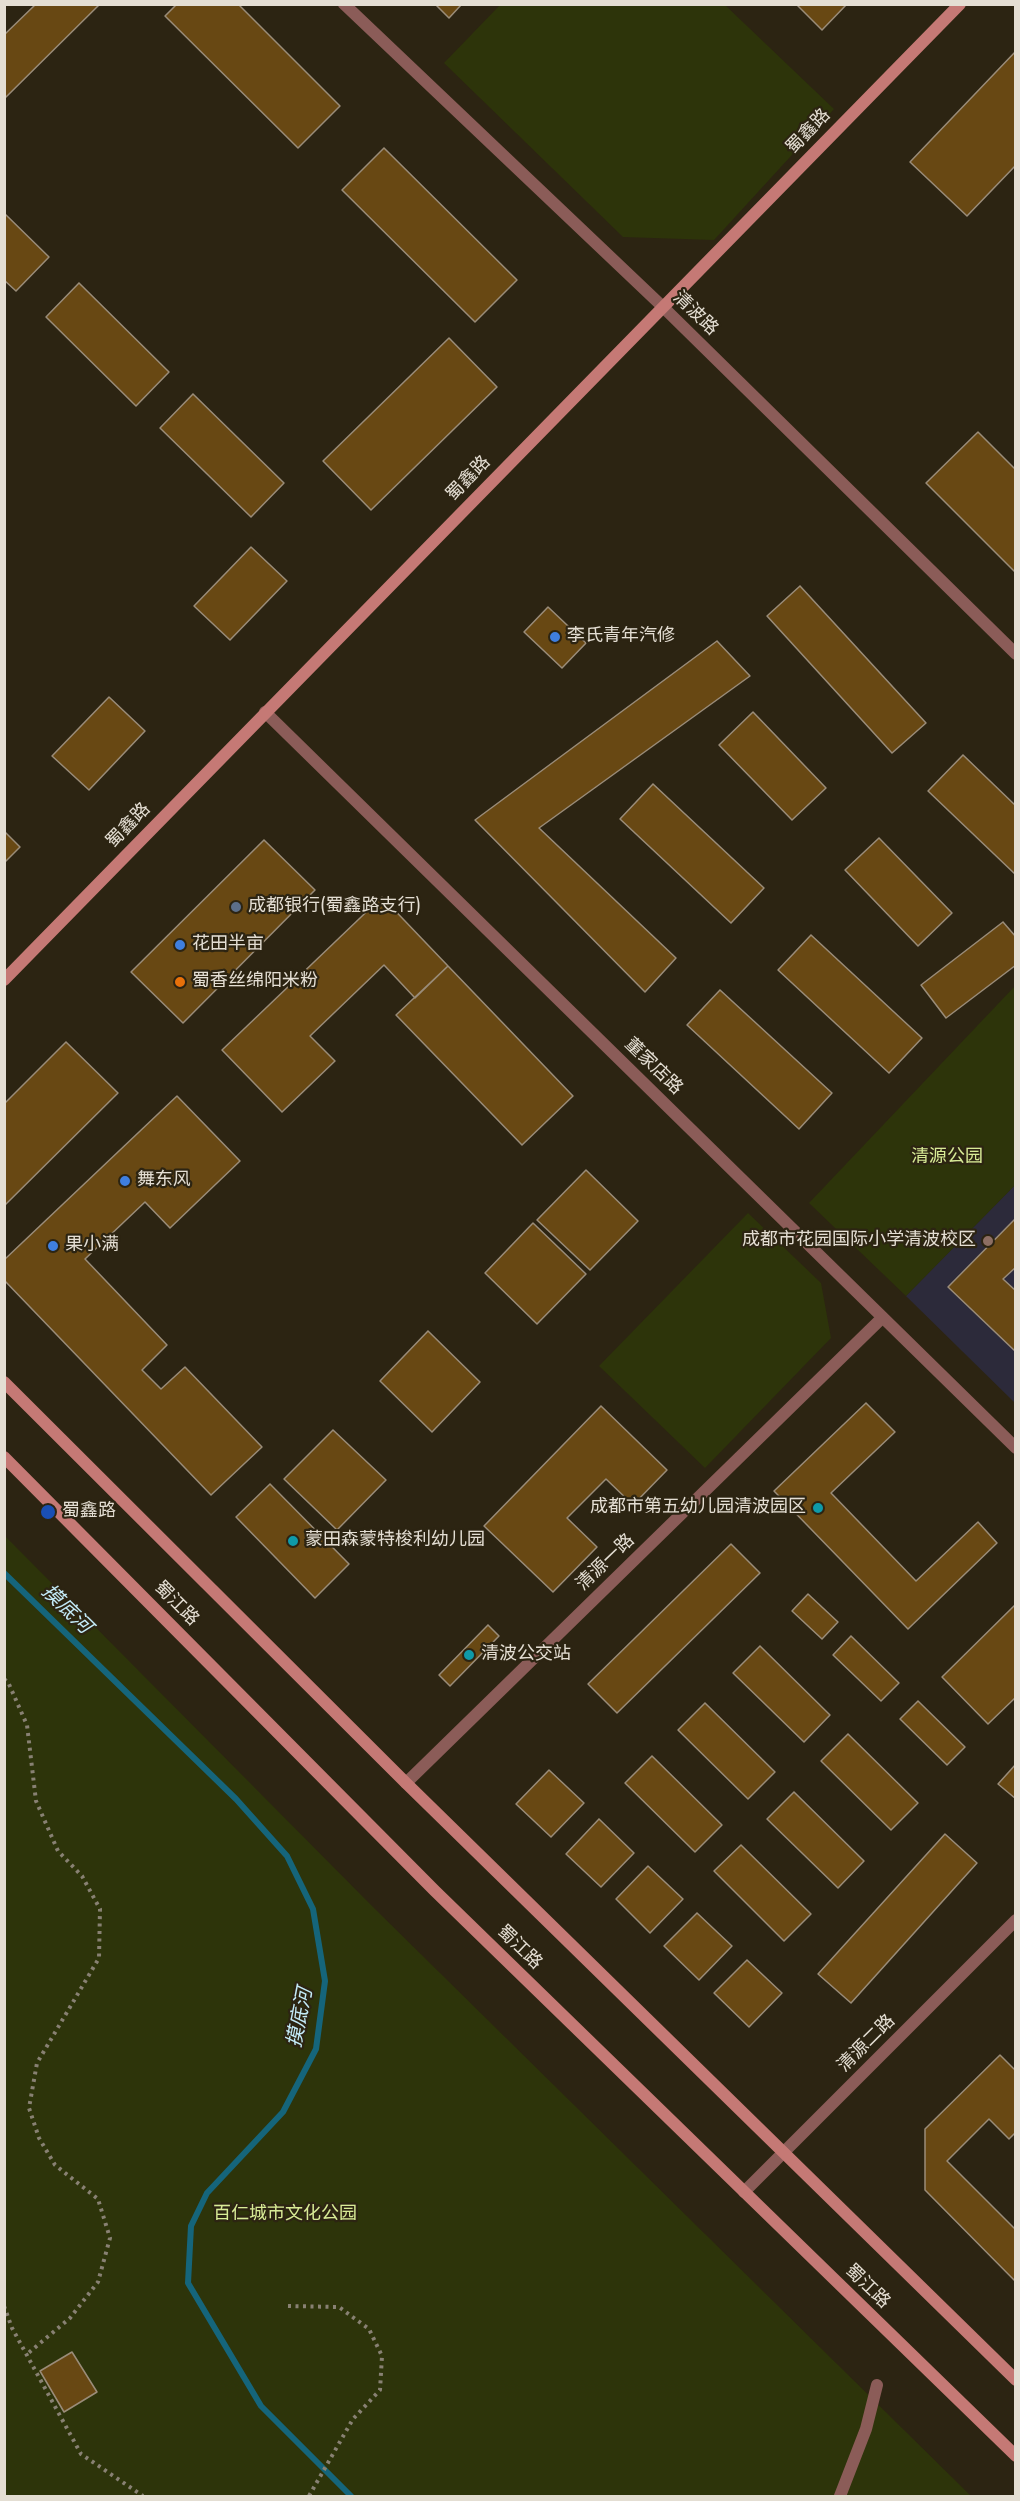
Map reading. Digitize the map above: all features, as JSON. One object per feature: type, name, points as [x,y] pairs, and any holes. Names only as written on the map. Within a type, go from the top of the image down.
[{"type":"street","name":"清波路","points":[[344,4],[663,307],[1016,654]]},
{"type":"street","name":"蜀鑫路","points":[[4,980],[960,4]]},
{"type":"street","name":"董家店路","points":[[265,712],[1016,1448]]},
{"type":"street","name":"清源一路","points":[[406,1783],[882,1318]]},
{"type":"street","name":"蜀江路","points":[[4,1382],[406,1783],[1016,2380]]},
{"type":"street","name":"蜀江路","points":[[4,1457],[435,1891],[1016,2456]]},
{"type":"street","name":"清源二路","points":[[744,2192],[1016,1920]]},
{"type":"street","points":[[840,2496],[866,2429],[877,2385]]},
{"type":"path","points":[[4,1680],[8,1682],[27,1725],[36,1801],[58,1851],[82,1876],[100,1909],[99,1958],[37,2063],[29,2108],[39,2138],[55,2165],[98,2199],[110,2238],[99,2282],[70,2318],[26,2355]]},
{"type":"path","points":[[4,2306],[26,2355],[81,2454],[143,2496]]},
{"type":"path","points":[[288,2306],[339,2307],[369,2329],[382,2356],[380,2390],[353,2419],[309,2496]]},
{"type":"shaded area","name":"成都市花园国际小学清波校区","points":[[1015,1185],[1015,1403],[906,1296]]},
{"type":"green space","points":[[500,5],[725,5],[834,109],[714,240],[623,237],[444,63]]},
{"type":"green space","name":"清源公园","points":[[1015,986],[1015,1185],[906,1296],[809,1203]]},
{"type":"green space","points":[[748,1213],[821,1283],[831,1338],[705,1468],[599,1366]]},
{"type":"green space","name":"百仁城市文化公园","points":[[4,1535],[374,1908],[971,2496],[5,2496]]},
{"type":"building","points":[[36,4],[100,4],[4,99],[4,35]]},
{"type":"building","points":[[177,4],[238,4],[340,106],[298,148],[165,16]]},
{"type":"building","points":[[435,4],[462,4],[449,18]]},
{"type":"building","points":[[796,4],[847,4],[822,30]]},
{"type":"building","points":[[1016,51],[1016,165],[967,216],[910,162]]},
{"type":"building","points":[[384,148],[517,280],[475,322],[342,190]]},
{"type":"building","points":[[4,213],[49,257],[16,291],[4,280]]},
{"type":"building","points":[[79,283],[169,372],[136,406],[46,317]]},
{"type":"building","points":[[449,338],[497,387],[371,510],[323,461]]},
{"type":"building","points":[[193,394],[284,483],[251,517],[160,428]]},
{"type":"building","points":[[978,432],[1016,470],[1016,573],[926,483]]},
{"type":"building","points":[[251,547],[287,581],[230,640],[194,606]]},
{"type":"building","points":[[800,586],[926,723],[892,753],[767,616]]},
{"type":"building","name":"李氏青年汽修","points":[[548,607],[586,643],[562,668],[524,632]]},
{"type":"building","points":[[717,641],[750,676],[539,828],[676,958],[645,992],[475,820]]},
{"type":"building","points":[[109,697],[145,731],[89,790],[52,756]]},
{"type":"building","points":[[753,712],[826,788],[792,820],[719,745]]},
{"type":"building","points":[[963,755],[1016,806],[1016,875],[928,791]]},
{"type":"building","points":[[653,784],[764,888],[731,923],[620,819]]},
{"type":"building","points":[[4,831],[20,847],[4,863]]},
{"type":"building","points":[[879,838],[952,913],[918,946],[845,870]]},
{"type":"building","points":[[264,840],[315,890],[183,1023],[131,972]]},
{"type":"building","points":[[382,897],[448,966],[415,998],[384,965],[310,1036],[335,1061],[282,1112],[222,1050]]},
{"type":"building","points":[[1003,922],[1016,937],[1016,965],[946,1018],[921,985]]},
{"type":"building","points":[[811,935],[922,1038],[889,1073],[778,970]]},
{"type":"building","points":[[448,966],[573,1096],[522,1145],[396,1015]]},
{"type":"building","points":[[720,990],[832,1093],[799,1129],[687,1025]]},
{"type":"building","points":[[66,1042],[118,1093],[4,1206],[4,1104]]},
{"type":"building","points":[[177,1096],[240,1161],[170,1228],[145,1202],[85,1259],[167,1345],[142,1370],[161,1389],[185,1367],[262,1447],[211,1495],[4,1280],[4,1260]]},
{"type":"building","points":[[586,1170],[638,1221],[590,1270],[537,1220]]},
{"type":"building","points":[[1016,1218],[1016,1267],[1003,1279],[1016,1291],[1016,1352],[948,1287]]},
{"type":"building","points":[[533,1223],[586,1274],[537,1324],[485,1273]]},
{"type":"building","points":[[428,1331],[480,1382],[432,1432],[380,1381]]},
{"type":"building","name":"成都市第五幼儿园清波园区","points":[[866,1403],[895,1432],[831,1493],[916,1581],[978,1522],[997,1543],[908,1629],[774,1491]]},
{"type":"building","points":[[601,1406],[667,1470],[633,1505],[606,1479],[567,1518],[597,1547],[553,1592],[484,1526]]},
{"type":"building","points":[[333,1430],[386,1480],[337,1530],[284,1479]]},
{"type":"building","name":"蒙田森蒙特梭利幼儿园","points":[[270,1484],[349,1564],[315,1598],[236,1517]]},
{"type":"building","points":[[731,1544],[760,1573],[617,1713],[588,1684]]},
{"type":"building","points":[[808,1594],[838,1622],[822,1639],[792,1611]]},
{"type":"building","points":[[1016,1604],[1016,1697],[988,1724],[942,1677]]},
{"type":"building","name":"清波公交站","points":[[488,1625],[499,1636],[450,1686],[439,1675]]},
{"type":"building","points":[[851,1636],[899,1683],[881,1701],[833,1655]]},
{"type":"building","points":[[760,1646],[830,1715],[804,1742],[733,1673]]},
{"type":"building","points":[[918,1701],[965,1747],[947,1765],[900,1719]]},
{"type":"building","points":[[705,1703],[775,1772],[748,1799],[678,1730]]},
{"type":"building","points":[[848,1734],[918,1803],[891,1830],[821,1761]]},
{"type":"building","points":[[652,1756],[722,1825],[695,1852],[625,1783]]},
{"type":"building","points":[[1016,1764],[1016,1799],[998,1784]]},
{"type":"building","points":[[549,1770],[584,1803],[551,1837],[516,1804]]},
{"type":"building","points":[[794,1792],[864,1861],[838,1888],[767,1819]]},
{"type":"building","points":[[599,1819],[634,1853],[601,1887],[566,1854]]},
{"type":"building","points":[[945,1834],[977,1863],[851,2003],[818,1974]]},
{"type":"building","points":[[741,1845],[811,1914],[784,1941],[714,1871]]},
{"type":"building","points":[[648,1866],[683,1899],[650,1933],[616,1899]]},
{"type":"building","points":[[697,1913],[732,1946],[699,1980],[664,1946]]},
{"type":"building","points":[[747,1960],[782,1993],[749,2027],[714,1993]]},
{"type":"building","points":[[1000,2055],[1016,2071],[1016,2132],[1009,2139],[989,2119],[947,2161],[1016,2230],[1016,2282],[925,2190],[925,2129]]},
{"type":"building","points":[[72,2352],[97,2392],[64,2412],[40,2371]]},
{"type":"waterway","name":"摸底河","points":[[4,1573],[236,1799],[287,1856],[313,1909],[325,1981],[316,2049],[283,2112],[207,2193],[191,2226],[188,2283],[261,2406],[351,2496]]},
{"type":"place","name":"李氏青年汽修","points":[[555,637]]},
{"type":"place","name":"成都银行(蜀鑫路支行)","points":[[236,907]]},
{"type":"place","name":"花田半亩","points":[[180,945]]},
{"type":"place","name":"蜀香丝绵阳米粉","points":[[180,982]]},
{"type":"place","name":"舞东风","points":[[125,1181]]},
{"type":"place","name":"成都市花园国际小学清波校区","points":[[988,1241]]},
{"type":"place","name":"果小满","points":[[53,1246]]},
{"type":"place","name":"成都市第五幼儿园清波园区","points":[[818,1508]]},
{"type":"place","name":"蜀鑫路","points":[[48,1512]]},
{"type":"place","name":"蒙田森蒙特梭利幼儿园","points":[[293,1541]]},
{"type":"place","name":"清波公交站","points":[[469,1655]]}]
